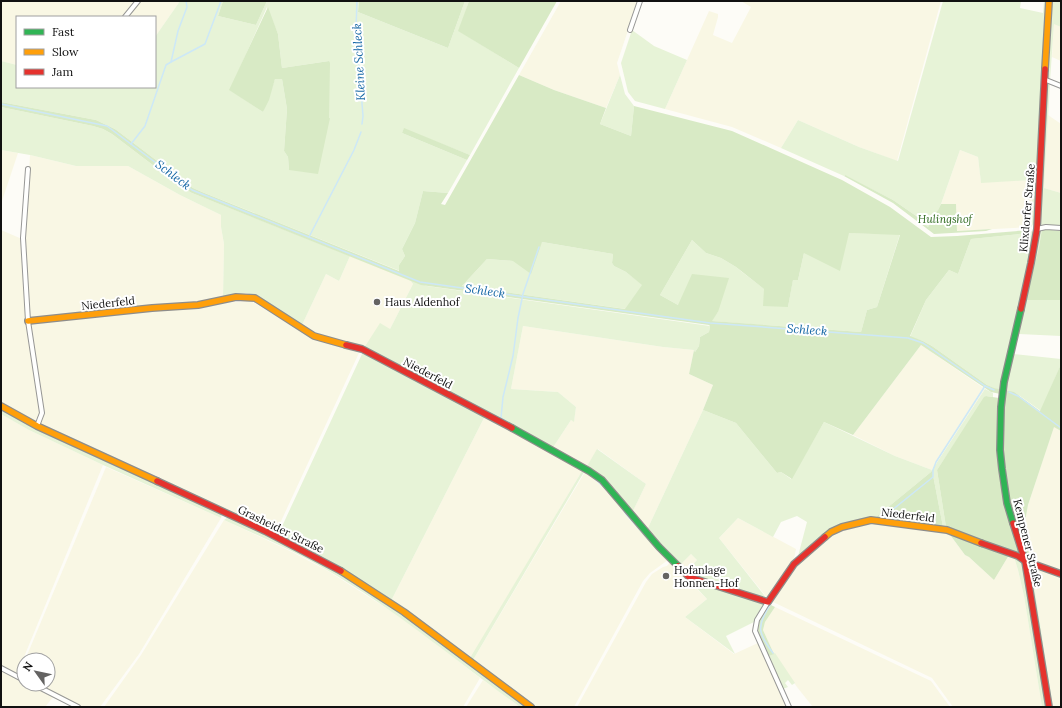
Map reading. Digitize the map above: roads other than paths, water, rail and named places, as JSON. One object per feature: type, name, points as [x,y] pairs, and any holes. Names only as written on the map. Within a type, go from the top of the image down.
[{"type":"street","points":[[126,16],[138,1]]},
{"type":"street","points":[[630,30],[640,1]]},
{"type":"street","name":"Klixdorfer Straße","points":[[1001,406],[1004,382],[1031,263],[1037,228],[1049,1]]},
{"type":"street","points":[[1046,80],[1061,86]]},
{"type":"street","points":[[28,169],[23,238],[28,321],[42,413],[37,426]]},
{"type":"street","points":[[1037,228],[1061,228]]},
{"type":"street","name":"Niederfeld","points":[[28,321],[152,308],[198,305],[236,297],[255,298],[314,336],[362,350],[496,420],[589,471],[602,480],[658,547],[689,577],[768,602]]},
{"type":"street","name":"Grasheider Straße","points":[[1,406],[37,426],[265,530],[337,569],[404,612],[531,707]]},
{"type":"street","name":"Kempener Straße","points":[[1001,406],[1000,434],[1002,468],[1007,503],[1025,561],[1049,707]]},
{"type":"street","name":"Niederfeld","points":[[789,707],[756,631],[757,620],[794,564],[831,532],[842,527],[871,520],[947,530],[1018,556],[1025,561],[1061,574]]},
{"type":"street","points":[[1,668],[16,676]]},
{"type":"street","points":[[49,692],[78,707]]},
{"type":"waterway","points":[[131,144],[145,126],[166,65],[171,62],[178,31],[187,7],[186,1]]},
{"type":"waterway","points":[[171,62],[205,44],[221,1]]},
{"type":"waterway","name":"Kleine Schleck","points":[[357,1],[356,28],[363,116],[362,124]]},
{"type":"waterway","name":"Schleck","points":[[1,104],[107,126],[192,190],[420,282],[710,323],[908,338],[923,343],[985,386],[994,390]]},
{"type":"waterway","name":"Kleine Schleck","points":[[309,237],[354,150],[361,132]]},
{"type":"waterway","points":[[517,428],[501,418],[503,397],[513,356],[523,294],[539,247]]},
{"type":"waterway","points":[[881,519],[933,477],[933,470],[936,462],[985,386]]},
{"type":"waterway","name":"Schleck","points":[[1009,392],[1018,396],[1061,428]]},
{"type":"waterway","points":[[594,478],[607,490]]},
{"type":"waterway","points":[[619,503],[626,514],[663,555]]},
{"type":"waterway","points":[[770,605],[762,619],[761,630],[764,640],[773,653]]},
{"type":"place","name":"Haus Aldenhof","points":[[377,302]]},
{"type":"place","name":"Hofanlage Honnen-Hof","points":[[666,576]]},
{"type":"park label","name":"Hulingshof","points":[[945,219]]}]
